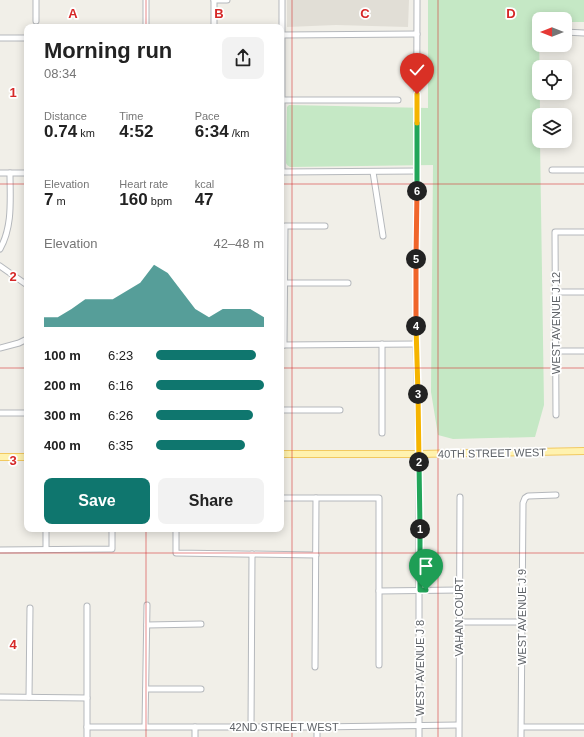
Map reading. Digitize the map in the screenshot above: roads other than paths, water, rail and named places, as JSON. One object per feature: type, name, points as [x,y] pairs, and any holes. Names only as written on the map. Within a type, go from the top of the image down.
[{"type":"main road","name":"40TH STREET WEST","points":[[284,454],[419,454],[584,451]]},
{"type":"main road","points":[[0,457],[24,457]]},
{"type":"street","points":[[36,0],[36,21]]},
{"type":"street","points":[[146,0],[146,24]]},
{"type":"street","points":[[214,24],[214,0],[227,0]]},
{"type":"street","points":[[282,0],[282,24]]},
{"type":"street","name":"WEST AVENUE J 8","points":[[417,0],[416,344],[419,454],[419,737]]},
{"type":"street","points":[[572,32],[584,33]]},
{"type":"street","points":[[284,35],[417,34]]},
{"type":"street","points":[[0,38],[24,38]]},
{"type":"street","points":[[284,100],[398,100]]},
{"type":"street","points":[[552,170],[584,170]]},
{"type":"street","points":[[284,172],[417,171]]},
{"type":"street","points":[[373,172],[383,236]]},
{"type":"street","points":[[0,173],[24,173]]},
{"type":"street","points":[[0,249],[5,241],[10,223],[10,173]]},
{"type":"street","points":[[284,230],[285,226],[325,226]]},
{"type":"street","name":"WEST AVENUE J 12","points":[[556,414],[556,232],[584,232]]},
{"type":"street","points":[[0,266],[24,283]]},
{"type":"street","points":[[284,283],[348,283]]},
{"type":"street","points":[[556,292],[584,292]]},
{"type":"street","points":[[0,348],[24,340]]},
{"type":"street","points":[[382,344],[382,433]]},
{"type":"street","points":[[284,345],[416,344]]},
{"type":"street","points":[[556,351],[584,351]]},
{"type":"street","points":[[284,410],[340,410]]},
{"type":"street","points":[[0,413],[24,413]]},
{"type":"street","name":"WEST AVENUE J 9","points":[[521,737],[523,503],[524,498],[528,496],[556,496]]},
{"type":"street","name":"VAHAN COURT","points":[[459,737],[460,497]]},
{"type":"street","points":[[284,498],[379,498],[379,665]]},
{"type":"street","points":[[315,667],[316,498]]},
{"type":"street","points":[[46,532],[46,549]]},
{"type":"street","points":[[0,550],[112,549],[112,532]]},
{"type":"street","points":[[176,532],[176,554],[316,554]]},
{"type":"street","points":[[252,554],[252,727]]},
{"type":"street","points":[[379,591],[459,590]]},
{"type":"street","points":[[145,726],[147,605]]},
{"type":"street","points":[[86,737],[87,606]]},
{"type":"street","points":[[29,697],[30,608]]},
{"type":"street","points":[[459,622],[522,622]]},
{"type":"street","points":[[147,625],[201,624]]},
{"type":"street","points":[[146,689],[201,689]]},
{"type":"street","points":[[0,697],[87,698]]},
{"type":"street","name":"42ND STREET WEST","points":[[87,727],[145,726],[317,728],[458,725]]},
{"type":"street","points":[[195,727],[195,737]]},
{"type":"street","points":[[522,727],[584,727]]},
{"type":"street","points":[[317,728],[317,737]]}]
